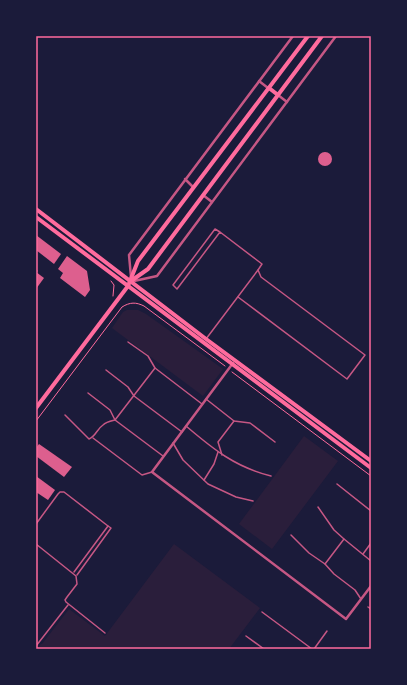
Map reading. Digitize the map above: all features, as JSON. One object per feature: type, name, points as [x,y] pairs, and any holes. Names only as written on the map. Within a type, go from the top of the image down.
[{"type":"main road","points":[[36,408],[128,286],[138,262],[308,36]]},
{"type":"main road","points":[[131,281],[148,269],[322,36]]},
{"type":"main road","points":[[269,88],[278,95]]},
{"type":"main road","points":[[36,209],[371,461]]},
{"type":"main road","points":[[36,217],[371,468]]},
{"type":"street","points":[[293,36],[129,255],[131,281],[157,276],[336,36]]},
{"type":"street","points":[[259,81],[269,88]]},
{"type":"street","points":[[278,95],[287,102]]},
{"type":"street","points":[[185,179],[194,187]]},
{"type":"street","points":[[203,195],[212,202]]},
{"type":"street","points":[[235,360],[152,472],[346,619],[371,586]]},
{"type":"lane","points":[[206,338],[262,264],[220,232],[215,229],[173,285],[177,289],[220,232]]},
{"type":"lane","points":[[238,297],[347,379],[365,355],[262,277],[258,270]]},
{"type":"lane","points":[[128,342],[148,356],[155,368],[202,404]]},
{"type":"lane","points":[[93,438],[101,426],[115,420],[155,368]]},
{"type":"lane","points":[[106,370],[128,387],[134,396],[182,432]]},
{"type":"lane","points":[[88,393],[110,410],[115,420],[163,456]]},
{"type":"lane","points":[[206,399],[234,421],[250,423],[275,442]]},
{"type":"lane","points":[[65,415],[89,439],[93,438],[142,475],[152,472]]},
{"type":"lane","points":[[222,455],[218,442],[234,421]]},
{"type":"lane","points":[[186,426],[222,455],[254,472],[271,476]]},
{"type":"lane","points":[[173,444],[183,460],[208,484],[236,497],[253,501]]},
{"type":"lane","points":[[204,480],[214,464],[218,452]]},
{"type":"lane","points":[[337,484],[371,511]]},
{"type":"lane","points":[[36,524],[58,494],[60,492],[64,492],[111,528],[76,576]]},
{"type":"lane","points":[[318,507],[334,530],[371,560]]},
{"type":"lane","points":[[74,572],[108,526]]},
{"type":"lane","points":[[291,535],[309,552],[325,564],[334,574],[355,590],[362,599]]},
{"type":"lane","points":[[325,564],[344,539]]},
{"type":"lane","points":[[362,554],[371,543]]},
{"type":"lane","points":[[36,544],[74,572],[77,584],[65,600],[105,633]]},
{"type":"lane","points":[[36,646],[68,604]]},
{"type":"lane","points":[[262,612],[313,649],[327,632]]},
{"type":"lane","points":[[246,636],[264,649]]},
{"type":"path","points":[[36,421],[122,307],[127,304],[137,303],[144,306],[371,476]]},
{"type":"shaded area","points":[[127,310],[138,310],[146,314],[223,369],[203,396],[112,328],[123,312]]},
{"type":"shaded area","points":[[304,436],[338,461],[272,549],[239,524]]},
{"type":"shaded area","points":[[174,544],[260,608],[229,649],[36,649],[42,644],[69,609],[105,636]]},
{"type":"building","points":[[325,152],[330,154],[332,159],[330,164],[325,166],[320,164],[318,159],[320,154]]},
{"type":"building","points":[[36,235],[61,254],[54,264],[36,250]]},
{"type":"building","points":[[67,256],[87,271],[90,290],[85,297],[60,278],[63,273],[58,269]]},
{"type":"building","points":[[36,272],[44,278],[36,289]]},
{"type":"building","points":[[39,444],[72,467],[64,477],[36,456],[36,448]]},
{"type":"building","points":[[36,476],[55,490],[48,500],[36,492]]}]
